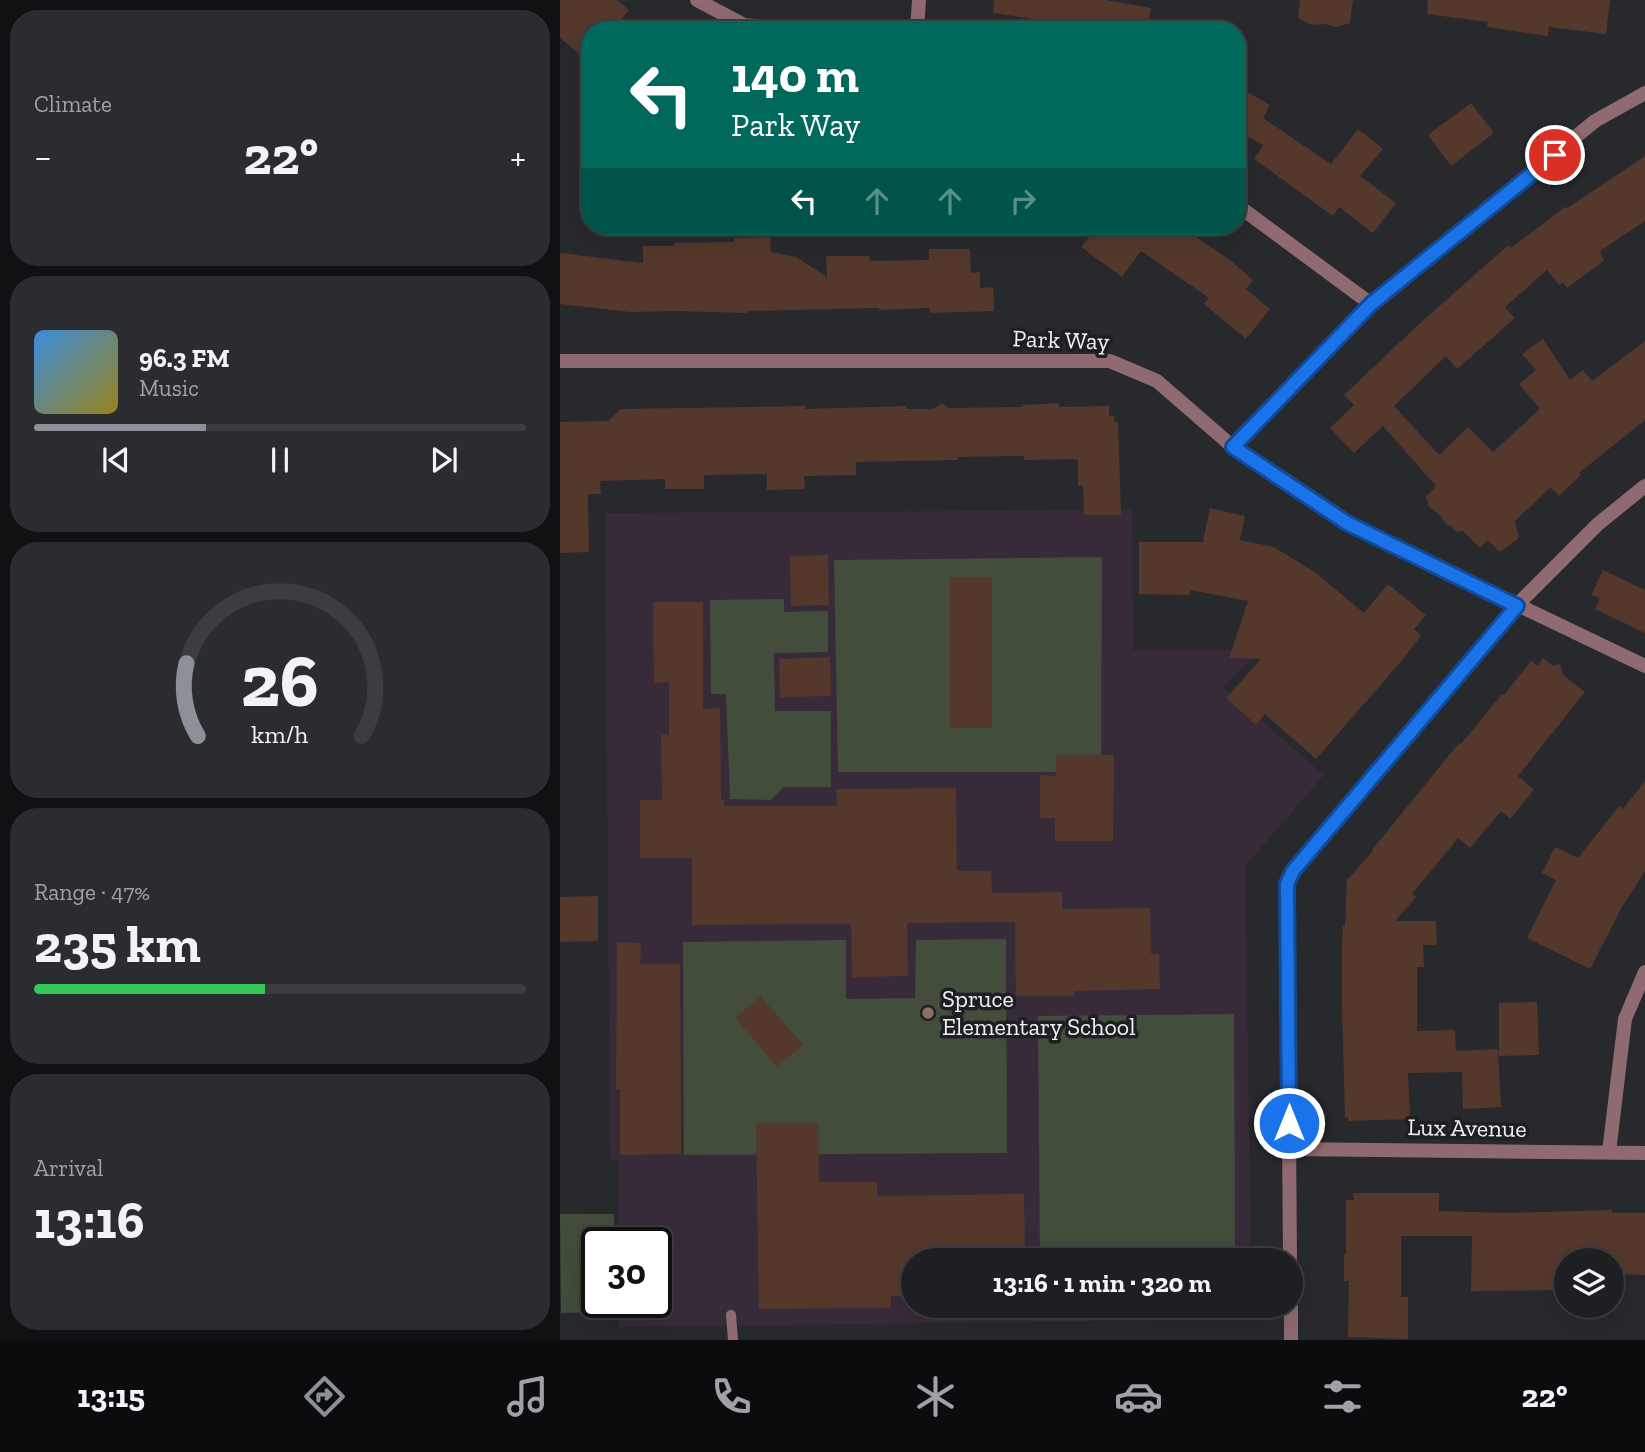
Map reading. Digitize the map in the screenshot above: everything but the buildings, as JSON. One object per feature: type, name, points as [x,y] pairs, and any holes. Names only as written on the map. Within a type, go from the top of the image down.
[{"type":"street","points":[[697,0],[738,21]]},
{"type":"street","points":[[918,21],[919,0]]},
{"type":"street","points":[[1233,447],[1371,304],[1595,121],[1645,93]]},
{"type":"street","points":[[1246,212],[1371,304]]},
{"type":"street","name":"Park Way","points":[[560,361],[1110,361],[1157,381],[1233,447],[1347,523],[1645,666]]},
{"type":"street","points":[[1290,1248],[1287,884],[1293,871],[1517,606],[1598,524],[1645,486]]},
{"type":"street","points":[[1609,1152],[1625,1019],[1645,972]]},
{"type":"street","name":"Lux Avenue","points":[[1290,1149],[1645,1153]]},
{"type":"street","points":[[1291,1318],[1291,1340]]},
{"type":"lane","points":[[731,1315],[733,1340]]},
{"type":"shaded area","name":"Spruce Elementary School","points":[[1132,510],[1133,650],[1261,650],[1223,687],[1324,775],[1245,866],[1251,1248],[901,1248],[901,1318],[1252,1319],[619,1327],[619,1318],[672,1318],[672,1227],[619,1227],[619,1161],[610,1160],[605,513]]},
{"type":"green space","points":[[1102,557],[1101,772],[838,772],[834,560]]},
{"type":"green space","points":[[784,599],[784,612],[828,611],[828,652],[774,653],[775,711],[831,711],[831,787],[784,787],[771,800],[730,799],[726,694],[711,694],[710,600]]},
{"type":"green space","points":[[1006,939],[1007,1153],[684,1155],[683,942],[846,940],[846,999],[915,998],[916,940]]},
{"type":"green space","points":[[1234,1014],[1235,1248],[1040,1248],[1038,1016]]},
{"type":"green space","points":[[560,1214],[614,1214],[614,1227],[581,1227],[581,1313],[561,1313]]},
{"type":"place","name":"Spruce Elementary School","points":[[928,1013]]},
{"type":"route","points":[[1289,1123],[1287,884],[1293,871],[1517,606],[1347,523],[1233,447],[1371,304],[1555,155]]}]
